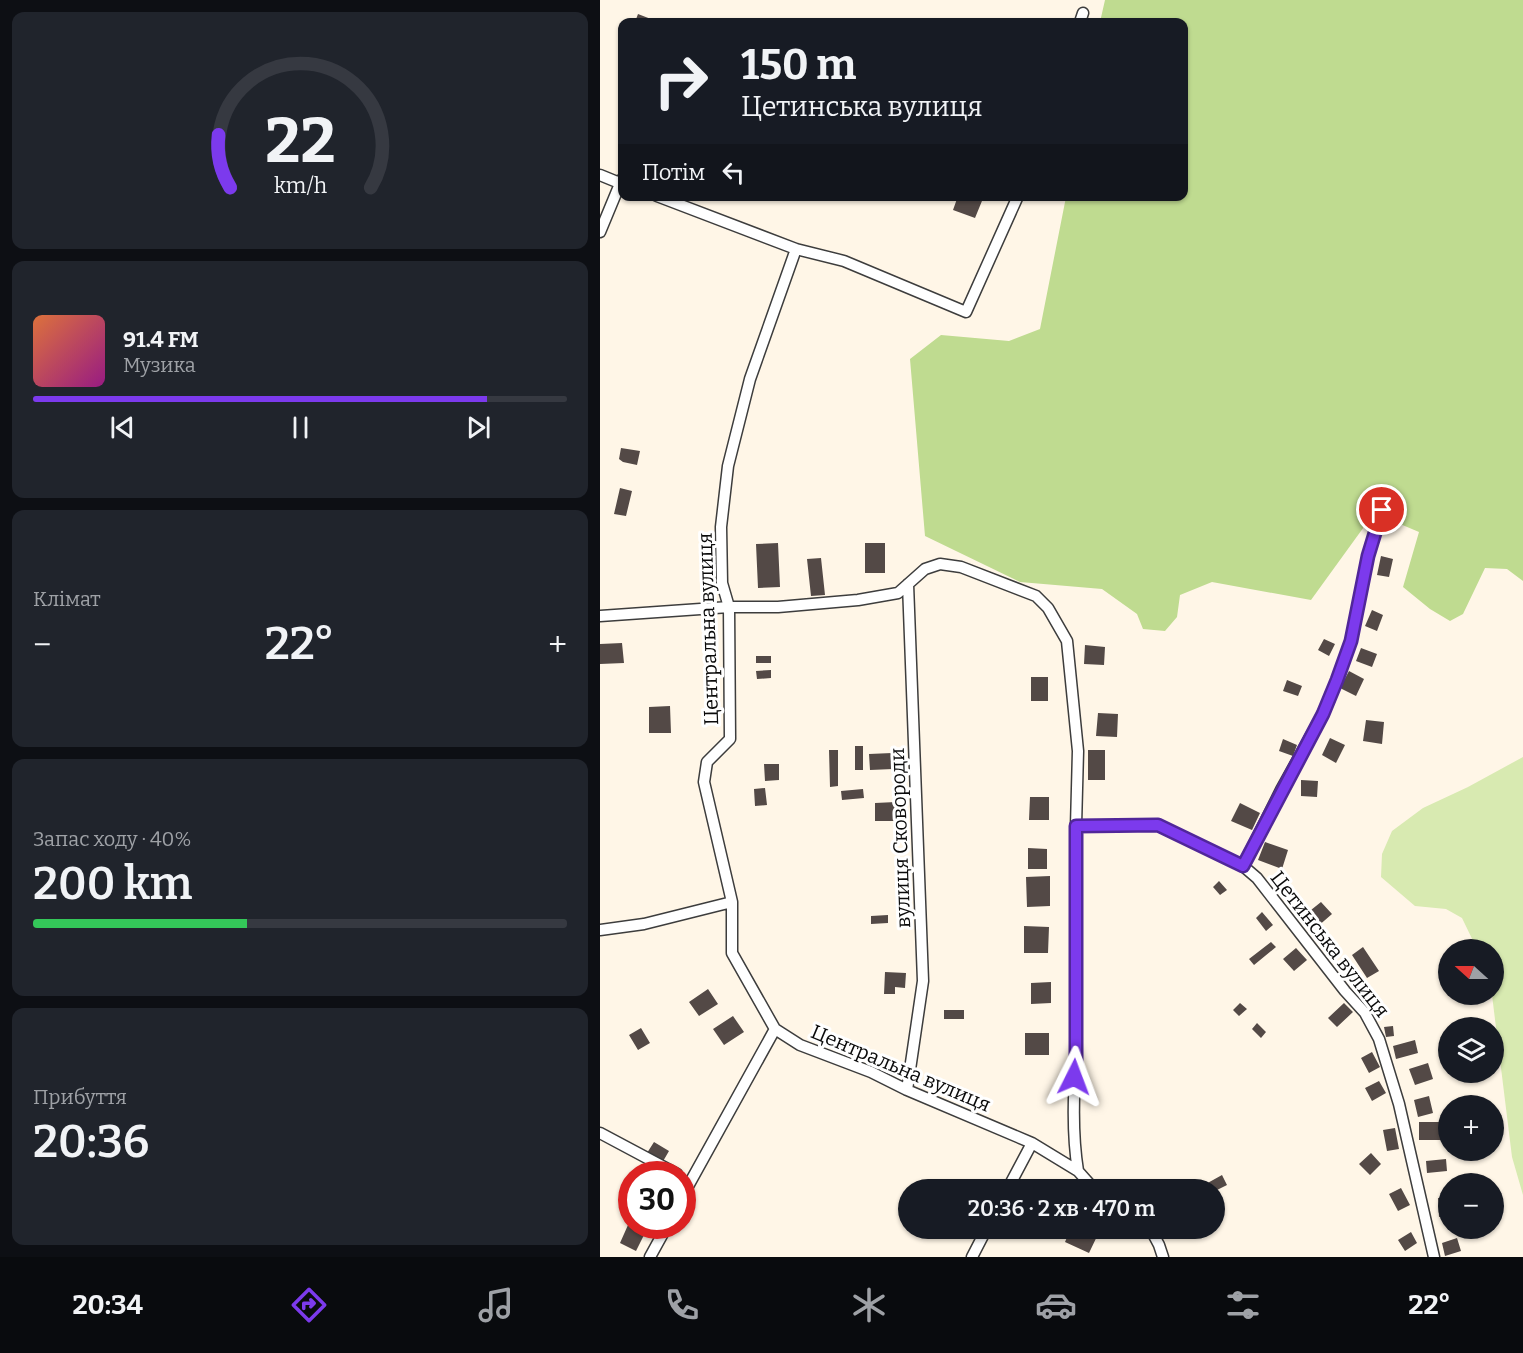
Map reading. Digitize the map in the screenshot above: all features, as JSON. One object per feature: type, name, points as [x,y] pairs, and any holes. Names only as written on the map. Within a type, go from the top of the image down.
[{"type":"street","points":[[600,176],[618,181]]},
{"type":"street","points":[[600,232],[618,191]]},
{"type":"street","points":[[670,201],[796,249],[844,261],[966,312],[1016,201]]},
{"type":"street","name":"Центральна вулиця","points":[[796,249],[750,379],[728,466],[721,527],[722,583],[729,607],[730,739],[707,762],[704,782],[732,902],[732,953],[775,1029],[800,1045],[871,1072],[907,1090],[1032,1143],[1078,1171],[1085,1179]]},
{"type":"street","name":"Цетинська вулиця","points":[[1243,866],[1323,714],[1337,680],[1351,641],[1368,556],[1382,510]]},
{"type":"street","points":[[600,616],[729,607],[778,607],[858,600],[898,593],[925,569],[940,564],[961,567],[1035,596],[1048,608],[1068,640],[1078,751],[1076,1062],[1073,1102],[1078,1171]]},
{"type":"street","name":"вулиця Сковороди","points":[[907,1090],[923,981],[908,584]]},
{"type":"street","name":"Цетинська вулиця","points":[[1076,826],[1158,825],[1243,866],[1257,878],[1345,991],[1365,1013],[1379,1039],[1399,1104],[1434,1257]]},
{"type":"street","points":[[600,930],[644,924],[732,902]]},
{"type":"street","points":[[696,1164],[775,1029]]},
{"type":"street","points":[[600,1132],[653,1161]]},
{"type":"street","points":[[1014,1179],[1032,1143]]},
{"type":"street","points":[[650,1257],[659,1239]]},
{"type":"street","points":[[972,1257],[981,1239]]},
{"type":"street","points":[[1156,1239],[1163,1257]]},
{"type":"green space","points":[[1105,0],[1523,0],[1523,581],[1507,569],[1485,568],[1463,614],[1450,621],[1430,609],[1403,587],[1419,532],[1374,513],[1311,600],[1212,582],[1180,595],[1177,617],[1165,631],[1143,629],[1137,614],[1102,589],[1020,582],[925,536],[910,359],[941,335],[1009,341],[1040,329],[1065,201],[1188,201],[1188,18],[1101,18]]},
{"type":"green space","points":[[1523,757],[1523,1195],[1512,1157],[1503,1083],[1504,1017],[1495,1017],[1493,1005],[1504,1005],[1504,939],[1472,939],[1462,918],[1446,909],[1415,906],[1381,877],[1382,854],[1392,831],[1423,808]]},
{"type":"building","points":[[638,14],[648,18],[636,18]]},
{"type":"building","points":[[956,201],[982,201],[975,218],[953,210]]},
{"type":"building","points":[[621,448],[640,451],[637,465],[619,459]]},
{"type":"building","points":[[620,488],[632,491],[626,516],[614,514]]},
{"type":"building","points":[[778,543],[780,587],[758,588],[756,544]]},
{"type":"building","points":[[865,543],[885,543],[885,573],[865,573]]},
{"type":"building","points":[[1381,556],[1393,559],[1389,577],[1377,575]]},
{"type":"building","points":[[821,558],[825,595],[811,596],[807,559]]},
{"type":"building","points":[[1372,610],[1383,615],[1377,631],[1365,626]]},
{"type":"building","points":[[1324,639],[1335,644],[1329,656],[1318,650]]},
{"type":"building","points":[[622,643],[624,663],[600,664],[600,644]]},
{"type":"building","points":[[1085,645],[1105,647],[1104,665],[1084,664]]},
{"type":"building","points":[[1361,648],[1377,654],[1372,667],[1356,661]]},
{"type":"building","points":[[756,656],[771,656],[771,663],[756,663]]},
{"type":"building","points":[[771,670],[771,678],[757,679],[756,671]]},
{"type":"building","points":[[1349,671],[1364,679],[1356,696],[1340,688]]},
{"type":"building","points":[[1031,677],[1048,677],[1048,701],[1031,701]]},
{"type":"building","points":[[1287,680],[1302,686],[1298,696],[1283,691]]},
{"type":"building","points":[[670,706],[671,733],[649,733],[649,707]]},
{"type":"building","points":[[1098,713],[1118,714],[1117,737],[1096,736]]},
{"type":"building","points":[[1366,720],[1384,722],[1382,744],[1363,741]]},
{"type":"building","points":[[1330,738],[1345,745],[1336,763],[1322,755]]},
{"type":"building","points":[[1283,739],[1297,745],[1293,756],[1279,751]]},
{"type":"building","points":[[855,746],[863,746],[863,770],[855,770]]},
{"type":"building","points":[[829,750],[838,750],[838,786],[830,787]]},
{"type":"building","points":[[1088,750],[1105,750],[1105,780],[1088,780]]},
{"type":"building","points":[[892,753],[893,769],[870,770],[869,754]]},
{"type":"building","points":[[764,764],[779,764],[779,780],[765,781]]},
{"type":"building","points":[[1301,780],[1318,781],[1317,797],[1301,796]]},
{"type":"building","points":[[765,788],[767,805],[755,806],[754,789]]},
{"type":"building","points":[[863,789],[864,798],[842,800],[841,791]]},
{"type":"building","points":[[1030,797],[1049,797],[1049,820],[1029,820]]},
{"type":"building","points":[[896,802],[897,821],[875,821],[875,803]]},
{"type":"building","points":[[1240,803],[1260,813],[1252,830],[1231,821]]},
{"type":"building","points":[[1265,842],[1288,850],[1282,869],[1258,860]]},
{"type":"building","points":[[1028,848],[1047,849],[1047,869],[1028,869]]},
{"type":"building","points":[[1050,876],[1050,906],[1027,907],[1026,877]]},
{"type":"building","points":[[1219,881],[1227,890],[1220,895],[1213,887]]},
{"type":"building","points":[[1321,902],[1332,914],[1317,927],[1306,914]]},
{"type":"building","points":[[1262,912],[1273,925],[1266,931],[1256,918]]},
{"type":"building","points":[[888,915],[888,923],[871,924],[871,916]]},
{"type":"building","points":[[1024,926],[1049,927],[1048,953],[1024,953]]},
{"type":"building","points":[[1271,942],[1276,947],[1254,965],[1249,959]]},
{"type":"building","points":[[1363,947],[1379,971],[1367,978],[1352,955]]},
{"type":"building","points":[[1296,948],[1307,960],[1294,971],[1283,959]]},
{"type":"building","points":[[885,972],[906,973],[905,988],[895,987],[895,994],[884,994]]},
{"type":"building","points":[[1051,982],[1051,1003],[1031,1004],[1031,983]]},
{"type":"building","points":[[708,989],[718,1004],[699,1016],[689,1002]]},
{"type":"building","points":[[1378,996],[1383,1003],[1373,1010],[1368,1002]]},
{"type":"building","points":[[1240,1003],[1247,1009],[1239,1016],[1233,1010]]},
{"type":"building","points":[[1344,1003],[1353,1012],[1337,1027],[1328,1018]]},
{"type":"building","points":[[944,1010],[964,1010],[964,1019],[944,1019]]},
{"type":"building","points":[[733,1016],[744,1032],[724,1045],[713,1029]]},
{"type":"building","points":[[1257,1023],[1266,1032],[1261,1038],[1252,1029]]},
{"type":"building","points":[[1393,1026],[1394,1036],[1386,1037],[1384,1027]]},
{"type":"building","points":[[641,1028],[650,1043],[638,1050],[629,1035]]},
{"type":"building","points":[[1025,1033],[1049,1033],[1049,1055],[1025,1055]]},
{"type":"building","points":[[1415,1040],[1418,1053],[1396,1059],[1393,1046]]},
{"type":"building","points":[[1372,1052],[1380,1067],[1369,1073],[1361,1058]]},
{"type":"building","points":[[1428,1063],[1433,1079],[1415,1085],[1409,1069]]},
{"type":"building","points":[[1379,1081],[1386,1093],[1372,1101],[1365,1088]]},
{"type":"building","points":[[1429,1096],[1433,1113],[1418,1117],[1414,1100]]},
{"type":"building","points":[[1419,1122],[1438,1122],[1438,1140],[1419,1140]]},
{"type":"building","points":[[1395,1128],[1399,1149],[1387,1151],[1383,1130]]},
{"type":"building","points":[[654,1142],[669,1151],[663,1161],[659,1161],[647,1153]]},
{"type":"building","points":[[1371,1153],[1381,1164],[1370,1175],[1359,1164]]},
{"type":"building","points":[[1426,1161],[1446,1161],[1447,1171],[1427,1173]]},
{"type":"building","points":[[1401,1188],[1410,1205],[1398,1211],[1389,1194]]},
{"type":"building","points":[[1411,1232],[1417,1243],[1405,1251],[1398,1240]]},
{"type":"building","points":[[622,1239],[642,1239],[636,1251],[620,1243]]},
{"type":"building","points":[[1066,1239],[1096,1239],[1089,1253],[1065,1242]]},
{"type":"building","points":[[1457,1239],[1461,1251],[1445,1256],[1442,1243]]},
{"type":"route","points":[[1074,1077],[1076,1062],[1076,826],[1158,825],[1243,866],[1323,714],[1337,680],[1351,641],[1368,556],[1382,510]]}]
